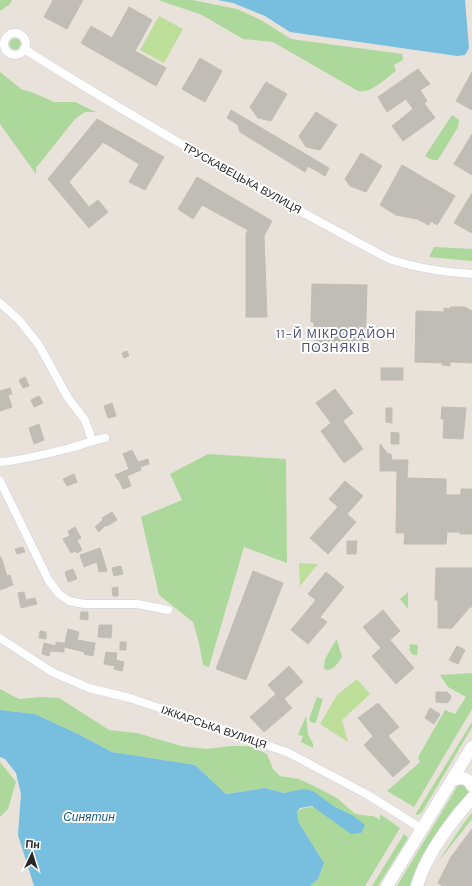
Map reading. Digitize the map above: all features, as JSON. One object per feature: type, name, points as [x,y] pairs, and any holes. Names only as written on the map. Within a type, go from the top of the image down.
[{"type":"main road","points":[[387,886],[472,747]]},
{"type":"main road","points":[[452,780],[461,778],[466,779],[472,786]]},
{"type":"main road","points":[[418,886],[427,863],[436,846],[450,825],[472,798]]},
{"type":"street","name":"ТРУСКАВЕЦЬКА ВУЛИЦЯ","points":[[24,49],[103,98],[190,149],[388,260],[419,268],[443,272],[472,274]]},
{"type":"street","points":[[0,303],[19,320],[39,344],[68,398],[84,420],[92,440]]},
{"type":"street","points":[[0,462],[13,461],[70,448],[92,440],[105,438]]},
{"type":"street","points":[[0,481],[49,581],[59,594],[69,601],[84,604],[137,604],[168,610]]},
{"type":"street","name":"ІЖКАРСЬКА ВУЛИЦЯ","points":[[0,638],[52,672],[89,688],[130,698],[289,753],[368,795],[422,829]]},
{"type":"green space","points":[[0,0],[12,0],[10,4],[0,11]]},
{"type":"green space","points":[[158,0],[192,0],[237,9],[261,20],[291,39],[402,54],[403,60],[394,65],[396,71],[378,85],[368,90],[358,91],[273,42],[243,39],[202,15]]},
{"type":"green space","points":[[159,16],[183,29],[164,63],[140,50]]},
{"type":"green space","points":[[13,39],[17,39],[19,40],[19,48],[13,49],[10,46],[10,42]]},
{"type":"green space","points":[[0,72],[21,89],[54,102],[75,102],[96,112],[85,112],[75,119],[36,168],[36,174],[0,124]]},
{"type":"green space","points":[[452,115],[459,120],[458,127],[438,160],[430,159],[425,156]]},
{"type":"green space","points":[[434,247],[472,249],[472,261],[429,257]]},
{"type":"green space","points":[[208,454],[286,459],[287,563],[244,547],[209,667],[203,665],[193,622],[159,595],[141,517],[182,500],[170,474]]},
{"type":"green space","points":[[299,563],[318,564],[300,586]]},
{"type":"green space","points":[[408,592],[408,609],[400,599]]},
{"type":"green space","points":[[336,640],[342,657],[334,667],[326,670],[324,668],[325,659]]},
{"type":"green space","points":[[410,644],[418,645],[417,655],[413,655],[409,650]]},
{"type":"green space","points":[[472,673],[472,709],[414,807],[387,791],[420,762],[418,757],[445,710],[455,714],[466,697],[448,687],[440,675]]},
{"type":"green space","points":[[357,679],[370,694],[342,720],[348,742],[320,724],[337,695]]},
{"type":"green space","points":[[0,689],[19,699],[41,697],[59,698],[109,730],[137,733],[181,746],[206,749],[230,746],[249,746],[267,754],[273,769],[280,776],[299,779],[312,785],[337,798],[354,813],[373,816],[379,819],[380,822],[380,814],[400,828],[365,886],[310,886],[318,879],[324,863],[299,823],[297,812],[308,807],[315,807],[352,815],[335,807],[293,792],[284,793],[265,788],[226,794],[195,765],[112,752],[35,714],[0,710]]},
{"type":"green space","points":[[317,697],[323,699],[316,722],[314,723],[310,722],[309,719]]},
{"type":"green space","points":[[306,716],[308,734],[313,744],[313,748],[301,742],[303,736],[298,735]]},
{"type":"green space","points":[[472,722],[472,727],[422,812],[415,815]]},
{"type":"green space","points":[[0,762],[16,782],[8,809],[0,817]]},
{"type":"green space","points":[[460,782],[464,782],[470,789],[452,811],[422,856],[410,886],[397,886]]},
{"type":"green space","points":[[472,813],[472,819],[438,862],[463,824]]},
{"type":"green space","points":[[404,834],[408,838],[378,886],[372,886]]},
{"type":"water","points":[[218,0],[465,0],[469,48],[465,55],[457,56],[290,32],[265,16],[233,3]]},
{"type":"water","name":"Синятин","points":[[0,710],[35,714],[112,752],[195,765],[226,794],[265,788],[284,793],[304,789],[313,791],[335,807],[352,815],[365,825],[361,833],[351,834],[312,806],[300,808],[297,812],[299,823],[324,863],[318,879],[310,886],[34,886],[18,835],[21,794],[16,773],[5,759],[0,757]]},
{"type":"building","points":[[53,0],[83,0],[67,29],[44,17]]},
{"type":"building","points":[[129,7],[152,20],[135,51],[166,68],[156,86],[81,43],[91,26],[112,38]]},
{"type":"building","points":[[200,58],[222,71],[205,102],[182,89]]},
{"type":"building","points":[[418,69],[430,84],[420,90],[427,101],[424,103],[435,118],[403,141],[392,126],[413,109],[406,99],[387,112],[378,97]]},
{"type":"building","points":[[472,72],[472,110],[456,101]]},
{"type":"building","points":[[266,82],[287,94],[271,121],[258,118],[250,107]]},
{"type":"building","points":[[231,110],[329,168],[325,176],[308,166],[305,172],[240,132],[238,125],[227,118]]},
{"type":"building","points":[[316,112],[337,125],[320,150],[306,147],[299,136]]},
{"type":"building","points":[[97,119],[164,157],[145,190],[129,182],[139,164],[103,142],[69,182],[89,207],[98,200],[108,212],[89,228],[48,179]]},
{"type":"building","points":[[472,134],[472,175],[454,164]]},
{"type":"building","points":[[361,153],[382,166],[366,192],[350,186],[345,179]]},
{"type":"building","points":[[402,165],[455,196],[437,225],[431,221],[429,225],[417,219],[396,215],[380,205]]},
{"type":"building","points":[[197,177],[272,221],[264,236],[267,317],[246,317],[246,234],[248,230],[202,205],[193,219],[178,209]]},
{"type":"building","points":[[472,193],[472,233],[454,223]]},
{"type":"building","points":[[312,284],[367,285],[365,351],[314,350],[314,322],[311,322]]},
{"type":"building","points":[[450,307],[465,307],[472,311],[472,363],[450,362],[450,366],[442,365],[443,363],[415,362],[416,311],[444,312],[444,308],[450,309]]},
{"type":"building","points":[[127,351],[129,356],[124,358],[122,353]]},
{"type":"building","points":[[381,368],[403,368],[403,380],[381,380]]},
{"type":"building","points":[[25,377],[29,386],[23,388],[19,380]]},
{"type":"building","points":[[10,388],[12,394],[8,395],[12,407],[0,411],[0,391]]},
{"type":"building","points":[[335,389],[353,413],[343,421],[363,449],[344,463],[321,431],[331,423],[316,403]]},
{"type":"building","points":[[39,396],[43,403],[34,407],[31,400]]},
{"type":"building","points":[[112,403],[116,416],[108,418],[104,406]]},
{"type":"building","points":[[442,407],[466,408],[463,439],[443,438],[444,419],[441,419]]},
{"type":"building","points":[[386,408],[392,408],[392,423],[386,422]]},
{"type":"building","points":[[39,424],[44,440],[34,444],[29,428]]},
{"type":"building","points":[[391,432],[399,433],[399,444],[391,444]]},
{"type":"building","points":[[380,444],[388,454],[391,454],[392,460],[408,460],[407,478],[446,479],[446,495],[461,495],[461,489],[472,489],[472,534],[447,532],[446,544],[404,544],[405,533],[396,533],[397,471],[380,471]]},
{"type":"building","points":[[132,450],[138,462],[148,459],[149,464],[140,467],[141,470],[127,476],[131,486],[123,489],[115,475],[129,469],[123,454]]},
{"type":"building","points":[[74,474],[77,482],[67,486],[63,479]]},
{"type":"building","points":[[345,481],[363,496],[347,514],[356,522],[328,554],[310,538],[338,507],[329,499]]},
{"type":"building","points":[[112,512],[117,520],[107,526],[106,525],[99,532],[95,527],[103,520],[102,518]]},
{"type":"building","points":[[75,527],[81,538],[77,540],[82,550],[77,553],[75,551],[71,553],[63,539],[70,536],[68,531]]},
{"type":"building","points":[[347,541],[357,541],[356,554],[347,554]]},
{"type":"building","points":[[23,547],[25,552],[17,554],[15,549]]},
{"type":"building","points":[[100,548],[107,571],[99,572],[97,562],[84,567],[80,555]]},
{"type":"building","points":[[0,557],[7,576],[10,575],[13,585],[0,590]]},
{"type":"building","points":[[121,566],[123,574],[114,576],[112,568]]},
{"type":"building","points":[[436,568],[472,568],[472,607],[470,607],[452,628],[438,628],[438,600],[435,600]]},
{"type":"building","points":[[73,569],[77,579],[68,582],[65,572]]},
{"type":"building","points":[[253,571],[283,583],[246,680],[216,669]]},
{"type":"building","points":[[326,572],[344,587],[320,617],[327,622],[308,644],[291,630],[316,600],[308,594]]},
{"type":"building","points":[[118,587],[118,596],[113,596],[112,588]]},
{"type":"building","points":[[24,592],[26,600],[35,598],[37,604],[21,608],[18,593]]},
{"type":"building","points":[[383,610],[400,631],[390,640],[414,668],[396,684],[372,656],[381,648],[363,627]]},
{"type":"building","points":[[81,612],[88,612],[88,620],[80,619]]},
{"type":"building","points":[[99,625],[112,625],[111,638],[98,637]]},
{"type":"building","points":[[68,629],[79,632],[77,640],[95,643],[93,656],[84,654],[85,652],[64,647]]},
{"type":"building","points":[[40,631],[46,632],[46,639],[39,638]]},
{"type":"building","points":[[56,642],[64,643],[64,652],[50,651],[49,656],[42,654],[44,643],[56,646]]},
{"type":"building","points":[[120,642],[126,642],[126,650],[120,650]]},
{"type":"building","points":[[457,646],[465,650],[458,664],[449,660]]},
{"type":"building","points":[[106,652],[117,653],[116,660],[124,662],[122,671],[114,669],[115,666],[104,664]]},
{"type":"building","points":[[289,666],[303,682],[284,699],[292,708],[264,732],[250,717],[276,694],[268,685]]},
{"type":"building","points":[[436,692],[447,692],[451,696],[450,700],[447,703],[436,702]]},
{"type":"building","points":[[378,703],[399,727],[388,736],[410,762],[393,777],[364,745],[373,736],[358,718]]},
{"type":"building","points":[[430,708],[440,714],[434,724],[425,718]]},
{"type":"building","points":[[472,829],[472,886],[443,886],[438,883],[451,857]]},
{"type":"district","name":"11-Й МІКРОРАЙОН ПОЗНЯКІВ","points":[[336,341]]}]
